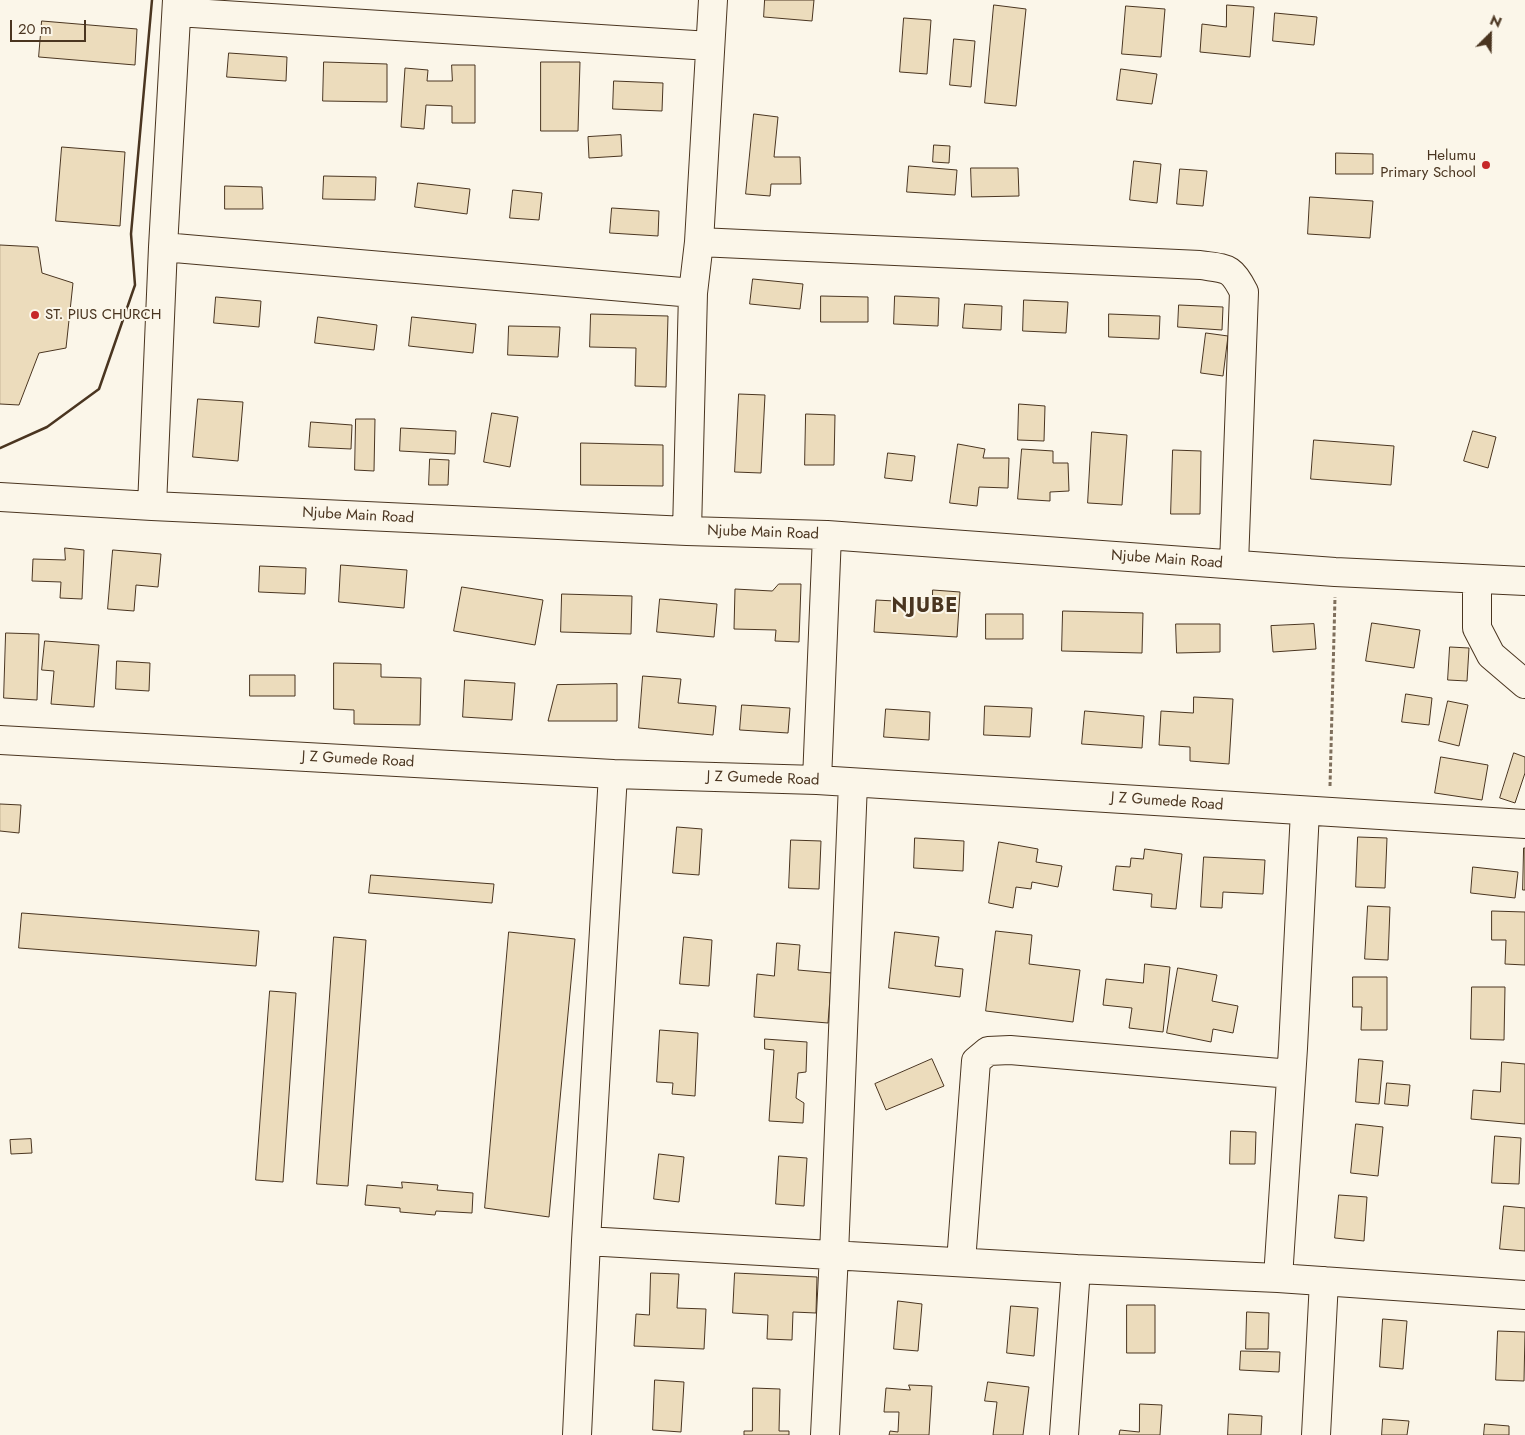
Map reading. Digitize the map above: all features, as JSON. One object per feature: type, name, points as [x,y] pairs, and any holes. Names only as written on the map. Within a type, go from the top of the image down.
[{"type":"street","points":[[687,531],[692,293],[699,242],[713,0]]},
{"type":"street","points":[[152,506],[163,247],[177,6],[710,46]]},
{"type":"street","points":[[699,242],[1200,265],[1224,268],[1236,275],[1244,292],[1234,564]]},
{"type":"street","points":[[163,247],[692,293]]},
{"type":"street","name":"Njube Main Road","points":[[0,497],[687,531],[827,535],[1336,572],[1525,581]]},
{"type":"street","points":[[817,780],[827,535]]},
{"type":"street","points":[[1477,580],[1477,628],[1491,654],[1525,684]]},
{"type":"street","name":"J Z Gumede Road","points":[[0,740],[613,774],[817,780],[1525,824]]},
{"type":"street","points":[[577,1435],[586,1241],[613,774]]},
{"type":"street","points":[[825,1435],[854,783]]},
{"type":"street","points":[[1278,1278],[1291,1074],[1317,812]]},
{"type":"street","points":[[961,1262],[976,1061],[988,1051],[1010,1050],[1291,1074]]},
{"type":"street","points":[[586,1241],[1076,1269],[1278,1278],[1525,1295]]},
{"type":"street","points":[[1064,1435],[1076,1269]]},
{"type":"street","points":[[1316,1435],[1324,1281]]},
{"type":"path","points":[[1317,812],[1336,572]]},
{"type":"building","points":[[765,0],[814,0],[812,21],[764,17]]},
{"type":"building","points":[[994,5],[1026,9],[1016,106],[985,103]]},
{"type":"building","points":[[1227,5],[1254,7],[1250,57],[1200,52],[1202,24],[1226,27]]},
{"type":"building","points":[[1126,6],[1165,9],[1161,57],[1122,54]]},
{"type":"building","points":[[1275,13],[1317,17],[1314,45],[1273,41]]},
{"type":"building","points":[[904,18],[931,20],[927,74],[900,72]]},
{"type":"building","points":[[42,21],[137,29],[135,65],[39,57]]},
{"type":"building","points":[[954,39],[975,41],[971,87],[950,85]]},
{"type":"building","points":[[229,53],[287,57],[286,81],[227,77]]},
{"type":"building","points":[[324,62],[387,64],[387,102],[323,101]]},
{"type":"building","points":[[541,62],[580,62],[578,131],[541,131]]},
{"type":"building","points":[[452,65],[475,65],[475,123],[452,123],[452,106],[426,105],[424,129],[401,127],[405,68],[428,70],[427,81],[452,81]]},
{"type":"building","points":[[1121,69],[1157,74],[1152,104],[1117,100]]},
{"type":"building","points":[[614,81],[663,83],[662,111],[613,109]]},
{"type":"building","points":[[754,114],[778,117],[774,157],[800,157],[801,184],[771,184],[770,196],[746,194]]},
{"type":"building","points":[[621,135],[622,156],[589,158],[588,137]]},
{"type":"building","points":[[934,145],[950,146],[949,163],[933,162]]},
{"type":"building","points":[[62,147],[125,152],[120,226],[56,221]]},
{"type":"building","points":[[1336,153],[1373,154],[1373,174],[1336,174]]},
{"type":"building","points":[[1134,161],[1161,164],[1157,203],[1130,200]]},
{"type":"building","points":[[909,166],[957,170],[955,195],[907,192]]},
{"type":"building","points":[[971,168],[1018,168],[1019,196],[972,197]]},
{"type":"building","points":[[1180,169],[1207,171],[1203,206],[1177,204]]},
{"type":"building","points":[[324,176],[376,177],[375,200],[323,199]]},
{"type":"building","points":[[418,183],[470,189],[467,214],[415,207]]},
{"type":"building","points":[[225,186],[262,187],[263,209],[225,209]]},
{"type":"building","points":[[513,190],[542,193],[539,220],[510,218]]},
{"type":"building","points":[[1310,197],[1373,201],[1370,238],[1308,234]]},
{"type":"building","points":[[612,208],[659,211],[658,236],[610,233]]},
{"type":"building","name":"ST. PIUS CHURCH","points":[[0,245],[38,247],[42,273],[73,283],[66,348],[39,353],[19,405],[0,404]]},
{"type":"building","points":[[753,279],[803,284],[800,309],[750,304]]},
{"type":"building","points":[[821,296],[868,297],[868,322],[821,322]]},
{"type":"building","points":[[895,296],[939,298],[938,326],[894,324]]},
{"type":"building","points":[[216,297],[261,301],[259,327],[214,323]]},
{"type":"building","points":[[1024,300],[1068,302],[1066,333],[1023,331]]},
{"type":"building","points":[[965,304],[1002,306],[1001,330],[963,328]]},
{"type":"building","points":[[1179,305],[1223,307],[1222,330],[1178,327]]},
{"type":"building","points":[[591,314],[668,316],[666,387],[635,386],[636,348],[590,347]]},
{"type":"building","points":[[1109,314],[1160,316],[1159,339],[1109,337]]},
{"type":"building","points":[[318,317],[377,325],[374,350],[315,343]]},
{"type":"building","points":[[412,317],[476,324],[473,353],[409,346]]},
{"type":"building","points":[[509,326],[560,327],[558,357],[508,355]]},
{"type":"building","points":[[1206,333],[1228,336],[1223,376],[1201,373]]},
{"type":"building","points":[[739,394],[765,395],[761,473],[735,472]]},
{"type":"building","points":[[198,399],[243,402],[238,461],[193,457]]},
{"type":"building","points":[[1019,404],[1045,406],[1044,441],[1018,440]]},
{"type":"building","points":[[492,413],[518,417],[510,467],[484,462]]},
{"type":"building","points":[[806,414],[835,415],[834,465],[805,465]]},
{"type":"building","points":[[356,419],[375,419],[374,471],[355,470]]},
{"type":"building","points":[[311,422],[352,425],[351,449],[309,447]]},
{"type":"building","points":[[401,428],[456,431],[455,454],[400,451]]},
{"type":"building","points":[[1473,431],[1496,437],[1488,468],[1464,461]]},
{"type":"building","points":[[1092,432],[1127,435],[1122,505],[1088,503]]},
{"type":"building","points":[[1314,440],[1394,446],[1391,485],[1311,479]]},
{"type":"building","points":[[581,443],[663,445],[663,486],[581,485]]},
{"type":"building","points":[[958,444],[985,449],[983,458],[1009,458],[1008,488],[979,487],[977,506],[950,503]]},
{"type":"building","points":[[1022,449],[1053,451],[1053,463],[1068,463],[1069,491],[1050,492],[1050,501],[1018,499]]},
{"type":"building","points":[[1173,450],[1201,451],[1200,514],[1171,514]]},
{"type":"building","points":[[888,453],[915,456],[912,481],[885,478]]},
{"type":"building","points":[[430,459],[449,460],[448,485],[429,485]]},
{"type":"building","points":[[65,548],[84,550],[82,599],[60,598],[61,582],[32,581],[33,559],[65,560]]},
{"type":"building","points":[[113,550],[161,554],[158,587],[136,585],[134,611],[108,609]]},
{"type":"building","points":[[341,565],[407,570],[404,608],[339,602]]},
{"type":"building","points":[[260,566],[306,568],[305,594],[259,592]]},
{"type":"building","points":[[779,584],[801,584],[799,642],[775,641],[776,630],[734,629],[735,589],[772,591]]},
{"type":"building","points":[[462,587],[543,600],[535,645],[454,631]]},
{"type":"building","points":[[933,590],[960,592],[957,637],[874,632],[876,600],[932,603]]},
{"type":"building","points":[[562,594],[632,596],[631,634],[561,632]]},
{"type":"building","points":[[660,599],[717,604],[714,637],[657,632]]},
{"type":"building","points":[[1063,611],[1143,613],[1142,653],[1062,651]]},
{"type":"building","points":[[986,614],[1023,614],[1023,639],[986,639]]},
{"type":"building","points":[[1372,623],[1420,630],[1414,668],[1366,661]]},
{"type":"building","points":[[1176,624],[1220,624],[1220,652],[1177,653]]},
{"type":"building","points":[[1314,624],[1316,649],[1273,652],[1271,626]]},
{"type":"building","points":[[6,633],[39,634],[37,700],[4,698]]},
{"type":"building","points":[[45,641],[99,645],[94,707],[51,704],[54,671],[42,670]]},
{"type":"building","points":[[1450,647],[1469,648],[1467,681],[1448,680]]},
{"type":"building","points":[[117,661],[150,663],[149,691],[116,689]]},
{"type":"building","points":[[334,663],[381,664],[381,677],[421,678],[420,725],[354,724],[354,710],[334,709]]},
{"type":"building","points":[[250,675],[295,675],[295,696],[250,696]]},
{"type":"building","points":[[643,676],[681,679],[678,703],[716,706],[713,735],[639,728]]},
{"type":"building","points":[[465,680],[515,683],[512,720],[463,717]]},
{"type":"building","points":[[617,684],[617,721],[548,721],[557,685]]},
{"type":"building","points":[[1406,694],[1432,698],[1429,725],[1402,722]]},
{"type":"building","points":[[1194,697],[1233,699],[1229,764],[1190,761],[1190,747],[1159,745],[1161,711],[1193,713]]},
{"type":"building","points":[[1448,701],[1468,705],[1459,746],[1439,741]]},
{"type":"building","points":[[742,705],[790,708],[788,733],[740,730]]},
{"type":"building","points":[[985,706],[1032,708],[1030,737],[984,735]]},
{"type":"building","points":[[886,709],[930,712],[929,740],[884,737]]},
{"type":"building","points":[[1085,711],[1144,716],[1142,748],[1082,744]]},
{"type":"building","points":[[1514,753],[1525,757],[1525,773],[1515,803],[1500,798]]},
{"type":"building","points":[[1441,757],[1488,765],[1482,800],[1435,793]]},
{"type":"building","points":[[0,804],[21,805],[19,833],[0,831]]},
{"type":"building","points":[[677,827],[702,829],[699,875],[673,873]]},
{"type":"building","points":[[1358,837],[1387,838],[1385,888],[1356,887]]},
{"type":"building","points":[[915,838],[964,841],[963,871],[914,868]]},
{"type":"building","points":[[791,840],[821,841],[819,889],[789,888]]},
{"type":"building","points":[[999,842],[1038,849],[1036,862],[1062,866],[1058,887],[1032,882],[1031,889],[1016,887],[1013,908],[989,903]]},
{"type":"building","points":[[1524,848],[1525,890],[1523,890]]},
{"type":"building","points":[[1145,849],[1182,854],[1176,909],[1151,907],[1152,894],[1113,890],[1116,866],[1130,867],[1131,858],[1143,859]]},
{"type":"building","points":[[1204,857],[1265,860],[1263,894],[1223,892],[1222,908],[1201,907]]},
{"type":"building","points":[[1473,867],[1518,872],[1515,898],[1471,893]]},
{"type":"building","points":[[371,875],[494,884],[492,903],[369,893]]},
{"type":"building","points":[[1368,906],[1390,907],[1388,960],[1365,959]]},
{"type":"building","points":[[1492,911],[1525,912],[1525,965],[1505,964],[1506,940],[1492,940]]},
{"type":"building","points":[[22,913],[259,931],[256,966],[19,948]]},
{"type":"building","points":[[996,931],[1032,935],[1029,964],[1080,970],[1073,1022],[986,1011]]},
{"type":"building","points":[[509,932],[575,939],[549,1217],[485,1208]]},
{"type":"building","points":[[895,932],[939,937],[935,966],[963,969],[960,997],[889,988]]},
{"type":"building","points":[[334,937],[366,940],[348,1186],[317,1184]]},
{"type":"building","points":[[684,937],[712,940],[709,986],[680,984]]},
{"type":"building","points":[[777,943],[800,945],[798,970],[832,973],[828,1023],[754,1017],[757,974],[774,976]]},
{"type":"building","points":[[1145,964],[1170,967],[1163,1032],[1129,1028],[1132,1008],[1103,1005],[1106,979],[1143,983]]},
{"type":"building","points":[[1178,968],[1217,975],[1212,1001],[1238,1006],[1233,1033],[1213,1029],[1211,1042],[1167,1033]]},
{"type":"building","points":[[1353,977],[1387,977],[1387,1030],[1361,1030],[1362,1007],[1353,1007]]},
{"type":"building","points":[[1472,987],[1505,987],[1504,1040],[1471,1039]]},
{"type":"building","points":[[270,991],[296,993],[283,1182],[256,1180]]},
{"type":"building","points":[[660,1030],[698,1033],[695,1096],[672,1094],[673,1083],[657,1082]]},
{"type":"building","points":[[765,1039],[807,1042],[806,1072],[798,1073],[796,1098],[804,1103],[803,1123],[769,1121],[774,1050],[765,1049]]},
{"type":"building","points":[[932,1059],[944,1086],[886,1110],[875,1084]]},
{"type":"building","points":[[1359,1059],[1383,1061],[1379,1104],[1356,1102]]},
{"type":"building","points":[[1502,1062],[1525,1064],[1525,1124],[1471,1119],[1473,1090],[1500,1092]]},
{"type":"building","points":[[1387,1083],[1410,1085],[1408,1106],[1385,1104]]},
{"type":"building","points":[[1356,1124],[1383,1127],[1378,1176],[1351,1173]]},
{"type":"building","points":[[1231,1131],[1256,1132],[1255,1164],[1230,1164]]},
{"type":"building","points":[[1495,1136],[1521,1138],[1519,1184],[1492,1183]]},
{"type":"building","points":[[31,1139],[32,1153],[11,1154],[10,1140]]},
{"type":"building","points":[[659,1154],[684,1157],[679,1202],[654,1199]]},
{"type":"building","points":[[779,1156],[807,1158],[804,1206],[776,1204]]},
{"type":"building","points":[[402,1182],[438,1185],[437,1190],[473,1193],[472,1213],[436,1211],[435,1215],[400,1212],[400,1208],[365,1205],[367,1185],[402,1188]]},
{"type":"building","points":[[1339,1195],[1367,1197],[1364,1241],[1335,1238]]},
{"type":"building","points":[[1504,1206],[1525,1208],[1525,1251],[1500,1249]]},
{"type":"building","points":[[651,1273],[679,1274],[677,1308],[706,1309],[704,1349],[634,1346],[636,1314],[649,1315]]},
{"type":"building","points":[[735,1273],[817,1277],[816,1313],[793,1312],[792,1340],[767,1339],[768,1315],[733,1313]]},
{"type":"building","points":[[898,1301],[922,1304],[918,1351],[894,1349]]},
{"type":"building","points":[[1127,1305],[1155,1305],[1155,1353],[1127,1353]]},
{"type":"building","points":[[1011,1306],[1038,1308],[1034,1356],[1007,1353]]},
{"type":"building","points":[[1247,1312],[1269,1313],[1268,1349],[1246,1349]]},
{"type":"building","points":[[1383,1319],[1407,1321],[1403,1369],[1380,1367]]},
{"type":"building","points":[[1498,1331],[1525,1332],[1524,1381],[1496,1380]]},
{"type":"building","points":[[1241,1351],[1280,1352],[1279,1372],[1240,1370]]},
{"type":"building","points":[[655,1380],[684,1382],[681,1432],[653,1430]]},
{"type":"building","points":[[988,1382],[1029,1387],[1023,1435],[993,1435],[997,1402],[985,1401]]},
{"type":"building","points":[[909,1385],[932,1386],[929,1435],[889,1435],[890,1431],[898,1432],[899,1412],[884,1412],[886,1388],[910,1390]]},
{"type":"building","points":[[753,1388],[780,1389],[779,1431],[789,1431],[789,1435],[744,1435],[744,1431],[752,1431]]},
{"type":"building","points":[[1140,1404],[1162,1405],[1160,1435],[1119,1435],[1120,1430],[1139,1432]]},
{"type":"building","points":[[1229,1414],[1262,1416],[1261,1435],[1228,1435]]},
{"type":"building","points":[[1383,1419],[1409,1421],[1407,1435],[1382,1435]]},
{"type":"building","points":[[1485,1424],[1509,1426],[1509,1435],[1484,1435]]},
{"type":"wall","points":[[0,448],[47,427],[99,389],[135,285],[131,234],[152,0]]},
{"type":"place","name":"Helumu Primary School","points":[[1486,165]]},
{"type":"place","name":"ST. PIUS CHURCH","points":[[35,315]]},
{"type":"district","name":"NJUBE","points":[[925,607]]}]
